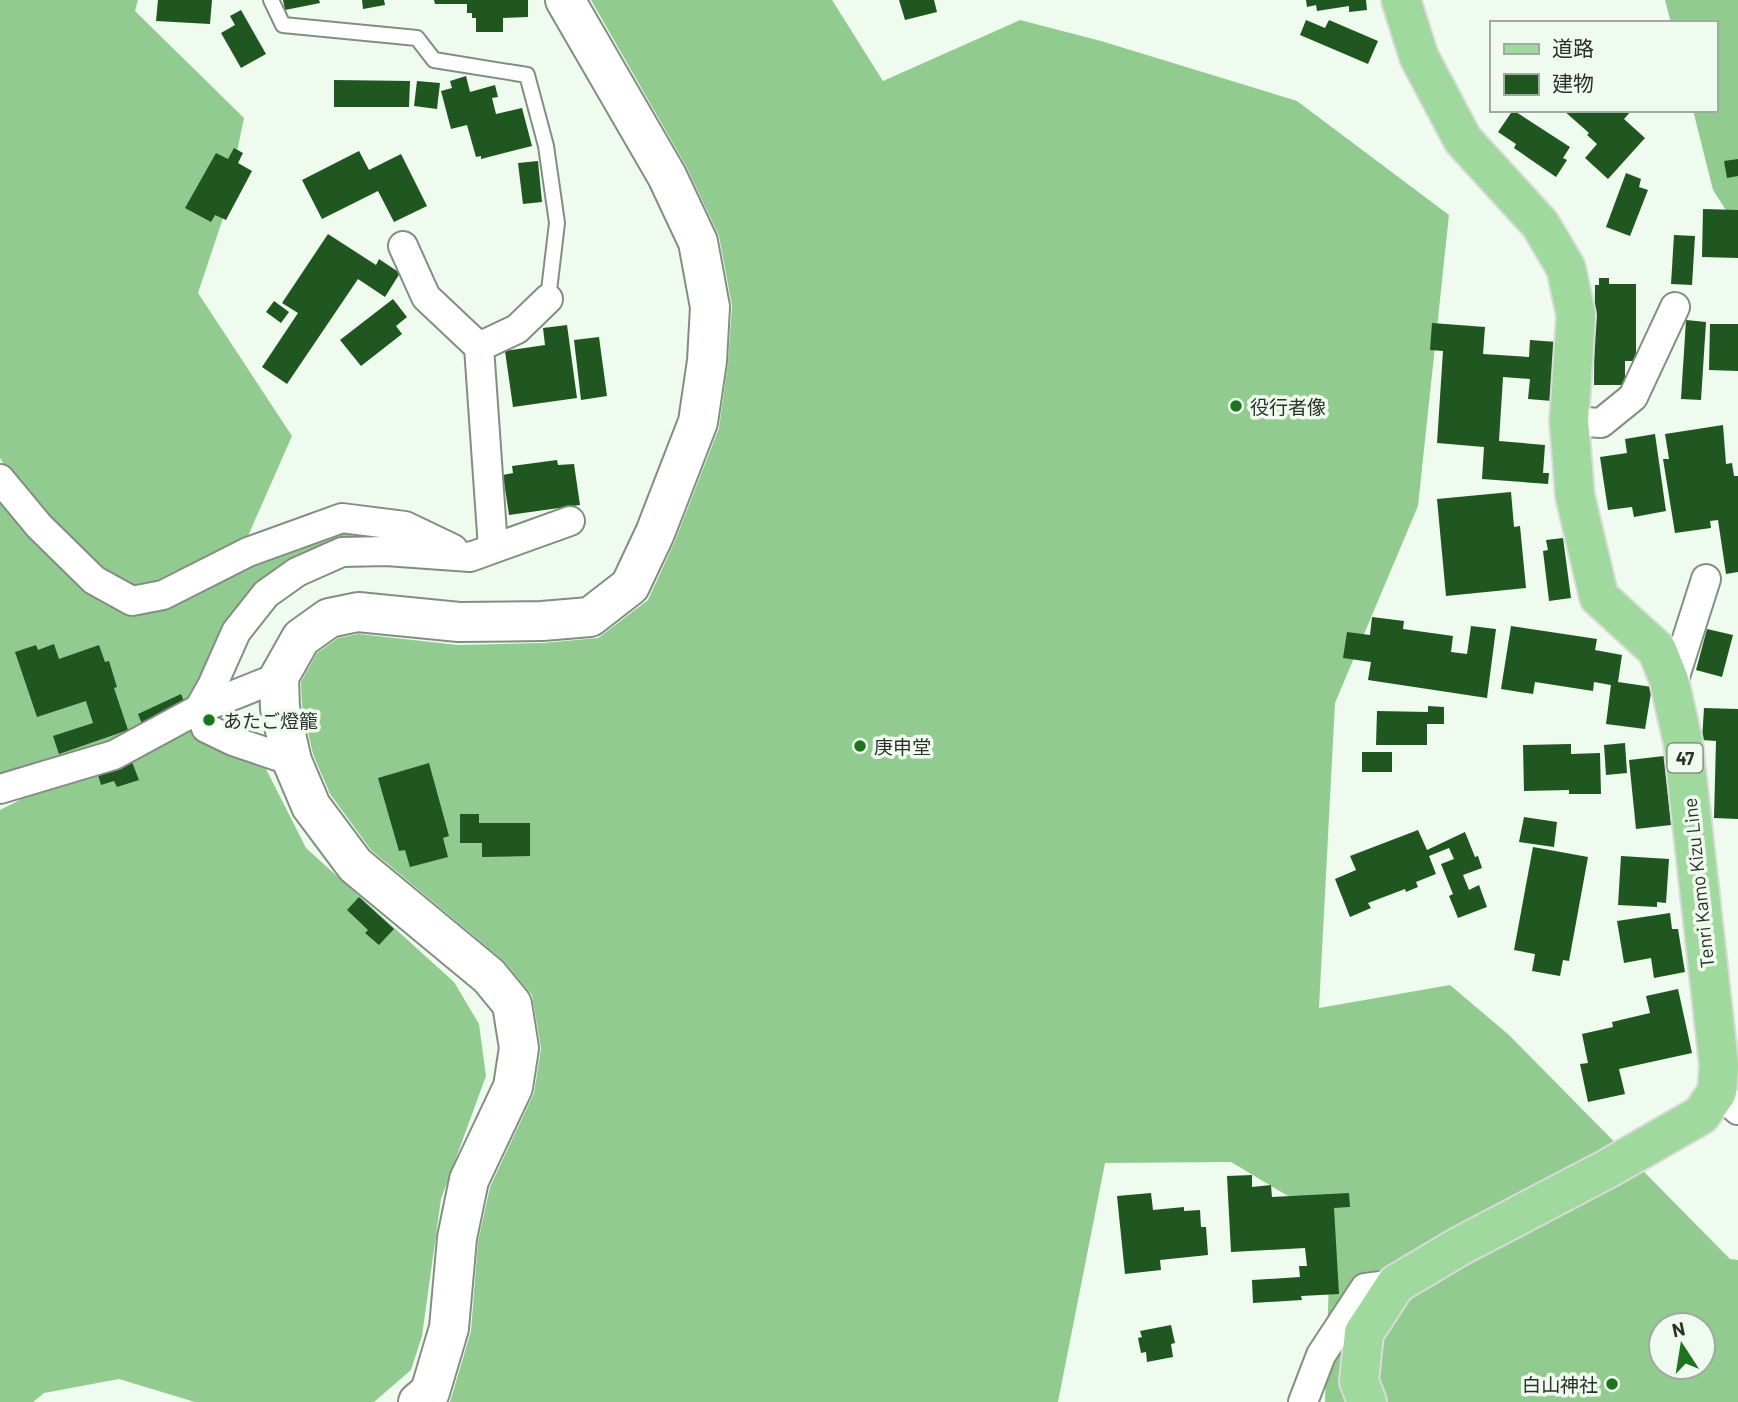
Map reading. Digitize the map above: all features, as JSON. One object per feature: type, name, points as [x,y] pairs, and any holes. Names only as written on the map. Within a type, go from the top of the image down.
[{"type":"main road","points":[[418,1402],[430,1392],[449,1328],[457,1238],[469,1180],[513,1087],[519,1048],[512,1004],[489,976],[355,865],[311,806],[292,761],[280,708],[279,677],[301,638],[329,618],[358,612],[459,622],[542,621],[590,617],[630,586],[654,533],[698,422],[707,361],[710,307],[698,242],[667,176],[565,0]]},
{"type":"main road","name":"Tenri Kamo Kizu Line","points":[[1367,1402],[1359,1381],[1364,1333],[1396,1284],[1460,1246],[1607,1169],[1727,1101],[1718,1066],[1684,756],[1671,689],[1657,650],[1600,597],[1575,496],[1569,421],[1576,315],[1566,268],[1540,224],[1463,140],[1419,57],[1401,0]]},
{"type":"street","points":[[403,246],[426,297],[479,347],[481,553]]},
{"type":"street","points":[[479,347],[517,329],[548,299]]},
{"type":"street","points":[[1569,421],[1601,423],[1633,397],[1675,307]]},
{"type":"street","points":[[0,479],[39,526],[94,580],[132,601],[163,595],[248,552],[342,518],[405,526],[481,553]]},
{"type":"street","points":[[292,761],[233,741],[206,727],[199,709],[236,632],[266,594],[297,572],[342,552],[481,553],[570,521]]},
{"type":"street","points":[[1671,689],[1706,579]]},
{"type":"street","points":[[0,789],[114,755],[199,709],[279,677]]},
{"type":"street","points":[[1303,1402],[1321,1355],[1365,1288],[1396,1284]]},
{"type":"lane","points":[[271,0],[284,25],[417,38],[434,60],[527,75],[546,146],[557,223],[548,299]]},
{"type":"green space","points":[[0,0],[138,0],[135,11],[244,118],[223,218],[198,293],[292,436],[248,536],[151,583],[127,587],[111,578],[23,494],[0,458]]},
{"type":"green space","points":[[591,0],[832,0],[883,81],[1020,20],[1101,41],[1297,101],[1449,215],[1418,506],[1335,703],[1319,1008],[1450,985],[1509,1035],[1730,1259],[1738,1260],[1738,1402],[1325,1402],[1329,1279],[1303,1205],[1231,1162],[1105,1163],[1058,1402],[450,1402],[471,1331],[478,1242],[490,1187],[534,1093],[541,1048],[532,995],[504,961],[371,850],[330,794],[313,754],[302,706],[301,682],[317,653],[338,638],[359,634],[458,645],[543,643],[598,638],[648,600],[675,541],[719,428],[732,306],[719,236],[686,166]]},
{"type":"green space","points":[[1665,0],[1738,0],[1738,229],[1713,190],[1694,112],[1717,112],[1717,21],[1670,21]]},
{"type":"green space","points":[[0,501],[77,580],[106,603],[158,607],[259,559],[326,533],[365,530],[382,536],[327,545],[194,697],[148,723],[75,755],[0,780]]},
{"type":"green space","points":[[188,729],[216,748],[262,761],[306,848],[454,982],[479,1024],[486,1076],[441,1199],[422,1336],[411,1370],[374,1402],[195,1402],[119,1379],[44,1393],[33,1402],[0,1402],[0,810],[45,787]]},
{"type":"building","points":[[158,0],[212,0],[210,24],[156,21]]},
{"type":"building","points":[[283,0],[319,0],[320,3],[285,10]]},
{"type":"building","points":[[362,0],[384,0],[385,5],[363,9]]},
{"type":"building","points":[[434,0],[528,0],[528,17],[503,18],[503,32],[476,32],[476,18],[472,18],[472,13],[467,13],[467,4],[435,4]]},
{"type":"building","points":[[899,0],[934,0],[937,12],[905,20]]},
{"type":"building","points":[[1306,0],[1366,0],[1367,10],[1349,12],[1349,6],[1317,11],[1316,5],[1307,7]]},
{"type":"building","points":[[241,10],[266,54],[241,68],[221,33],[235,25],[230,16]]},
{"type":"building","points":[[1306,20],[1325,28],[1329,20],[1378,41],[1368,64],[1300,35]]},
{"type":"building","points":[[466,76],[470,92],[495,85],[498,97],[492,98],[496,114],[522,108],[532,146],[481,159],[481,156],[476,157],[467,125],[451,129],[441,91],[452,88],[450,81]]},
{"type":"building","points":[[334,80],[410,81],[409,107],[334,107]]},
{"type":"building","points":[[417,81],[440,83],[437,109],[414,106]]},
{"type":"building","points":[[1512,112],[1516,112],[1570,147],[1563,158],[1567,160],[1556,177],[1514,148],[1516,144],[1498,132]]},
{"type":"building","points":[[1565,112],[1630,112],[1624,119],[1645,138],[1608,179],[1585,158],[1597,144],[1587,135],[1589,133]]},
{"type":"building","points":[[234,148],[243,153],[238,163],[252,171],[226,220],[215,215],[211,222],[185,208],[216,153],[228,159]]},
{"type":"building","points":[[359,151],[369,170],[401,154],[427,206],[394,222],[378,191],[322,219],[302,180]]},
{"type":"building","points":[[1738,159],[1738,176],[1727,178],[1724,161]]},
{"type":"building","points":[[538,161],[542,202],[523,204],[518,163]]},
{"type":"building","points":[[1626,173],[1641,179],[1639,187],[1648,190],[1630,236],[1606,227]]},
{"type":"building","points":[[1703,209],[1738,210],[1738,258],[1702,257]]},
{"type":"building","points":[[328,234],[376,265],[379,259],[400,273],[385,297],[358,279],[287,384],[262,367],[298,313],[282,303]]},
{"type":"building","points":[[1674,235],[1695,236],[1692,285],[1671,284]]},
{"type":"building","points":[[1599,278],[1609,278],[1609,284],[1636,284],[1636,361],[1625,361],[1625,385],[1594,385],[1595,285],[1599,285]]},
{"type":"building","points":[[393,299],[407,317],[396,326],[402,334],[361,366],[340,340]]},
{"type":"building","points":[[274,301],[289,312],[281,323],[266,312]]},
{"type":"building","points":[[1686,320],[1706,322],[1701,400],[1681,399]]},
{"type":"building","points":[[1432,323],[1485,327],[1483,354],[1529,357],[1530,340],[1557,342],[1552,401],[1528,399],[1530,379],[1503,377],[1499,441],[1545,445],[1543,473],[1549,473],[1548,484],[1482,479],[1484,447],[1437,443],[1443,351],[1430,350]]},
{"type":"building","points":[[1710,324],[1738,324],[1738,371],[1709,370]]},
{"type":"building","points":[[567,325],[577,398],[513,407],[505,351],[545,345],[543,328]]},
{"type":"building","points":[[599,337],[607,396],[581,400],[574,340]]},
{"type":"building","points":[[1723,425],[1726,464],[1732,463],[1734,476],[1738,476],[1738,572],[1726,574],[1718,520],[1710,521],[1711,528],[1675,533],[1663,459],[1669,459],[1665,434]]},
{"type":"building","points":[[1655,434],[1666,511],[1634,517],[1632,507],[1608,510],[1600,457],[1627,453],[1625,439]]},
{"type":"building","points":[[557,460],[558,465],[574,464],[580,505],[509,515],[503,475],[513,473],[512,466]]},
{"type":"building","points":[[1511,492],[1514,527],[1520,526],[1526,588],[1446,596],[1437,499]]},
{"type":"building","points":[[1563,538],[1571,598],[1549,601],[1543,551],[1548,550],[1546,540]]},
{"type":"building","points":[[1372,617],[1404,621],[1403,629],[1453,636],[1451,652],[1467,654],[1471,626],[1496,629],[1487,698],[1368,680],[1371,662],[1343,658],[1347,632],[1370,635]]},
{"type":"building","points":[[1511,626],[1597,639],[1595,650],[1622,655],[1618,682],[1652,687],[1645,729],[1606,724],[1611,685],[1594,682],[1593,691],[1535,682],[1533,694],[1501,689]]},
{"type":"building","points":[[1707,629],[1733,635],[1722,677],[1696,670]]},
{"type":"building","points":[[54,644],[59,659],[99,645],[105,662],[109,661],[117,687],[114,688],[128,730],[59,754],[53,736],[93,723],[86,701],[37,717],[15,652],[36,645],[38,650]]},
{"type":"building","points":[[181,694],[185,704],[142,724],[138,714]]},
{"type":"building","points":[[1428,706],[1444,707],[1444,724],[1427,724],[1427,745],[1376,745],[1377,711],[1428,712]]},
{"type":"building","points":[[1704,708],[1738,709],[1738,819],[1714,818],[1716,741],[1702,740]]},
{"type":"building","points":[[1625,743],[1627,773],[1606,775],[1604,745]]},
{"type":"building","points":[[1571,744],[1571,754],[1600,753],[1601,794],[1569,794],[1569,790],[1524,791],[1523,745]]},
{"type":"building","points":[[1362,752],[1392,752],[1392,772],[1362,772]]},
{"type":"building","points":[[1664,756],[1671,825],[1636,829],[1629,760]]},
{"type":"building","points":[[130,757],[139,780],[117,787],[114,781],[101,785],[96,768]]},
{"type":"building","points":[[429,763],[449,836],[443,838],[448,857],[410,867],[405,850],[399,851],[378,778]]},
{"type":"building","points":[[460,814],[479,814],[479,823],[530,823],[530,856],[482,857],[482,843],[460,843]]},
{"type":"building","points":[[1524,817],[1557,822],[1554,847],[1519,842]]},
{"type":"building","points":[[1418,830],[1427,850],[1465,832],[1482,868],[1463,875],[1469,890],[1479,885],[1487,907],[1458,918],[1449,896],[1453,894],[1441,864],[1454,859],[1449,848],[1429,856],[1436,874],[1416,882],[1418,887],[1368,903],[1371,908],[1350,917],[1335,879],[1356,870],[1350,856]]},
{"type":"building","points":[[1533,847],[1588,857],[1569,961],[1563,960],[1560,976],[1532,971],[1535,954],[1514,950]]},
{"type":"building","points":[[1621,856],[1669,859],[1666,903],[1657,902],[1657,907],[1618,905]]},
{"type":"building","points":[[359,897],[394,929],[379,945],[365,933],[368,930],[347,910]]},
{"type":"building","points":[[1670,913],[1672,929],[1678,929],[1685,972],[1654,978],[1651,958],[1624,963],[1617,921]]},
{"type":"building","points":[[1678,989],[1692,1053],[1619,1069],[1625,1094],[1588,1102],[1580,1064],[1588,1063],[1582,1034],[1613,1027],[1612,1022],[1650,1013],[1646,996]]},
{"type":"building","points":[[1252,1175],[1252,1187],[1271,1185],[1272,1197],[1349,1193],[1350,1207],[1334,1208],[1339,1294],[1301,1296],[1302,1300],[1253,1303],[1252,1280],[1300,1277],[1299,1266],[1307,1266],[1305,1248],[1231,1252],[1227,1176]]},
{"type":"building","points":[[1151,1193],[1153,1210],[1184,1207],[1184,1211],[1200,1210],[1201,1227],[1206,1227],[1208,1255],[1160,1260],[1161,1270],[1125,1274],[1117,1196]]},
{"type":"building","points":[[1171,1325],[1175,1343],[1171,1344],[1173,1357],[1147,1362],[1146,1352],[1141,1353],[1138,1338],[1142,1337],[1140,1331]]},
{"type":"place","name":"役行者像","points":[[1236,406]]},
{"type":"place","name":"あたご燈籠","points":[[209,720]]},
{"type":"place","name":"庚申堂","points":[[860,746]]},
{"type":"place","name":"白山神社","points":[[1612,1384]]}]
